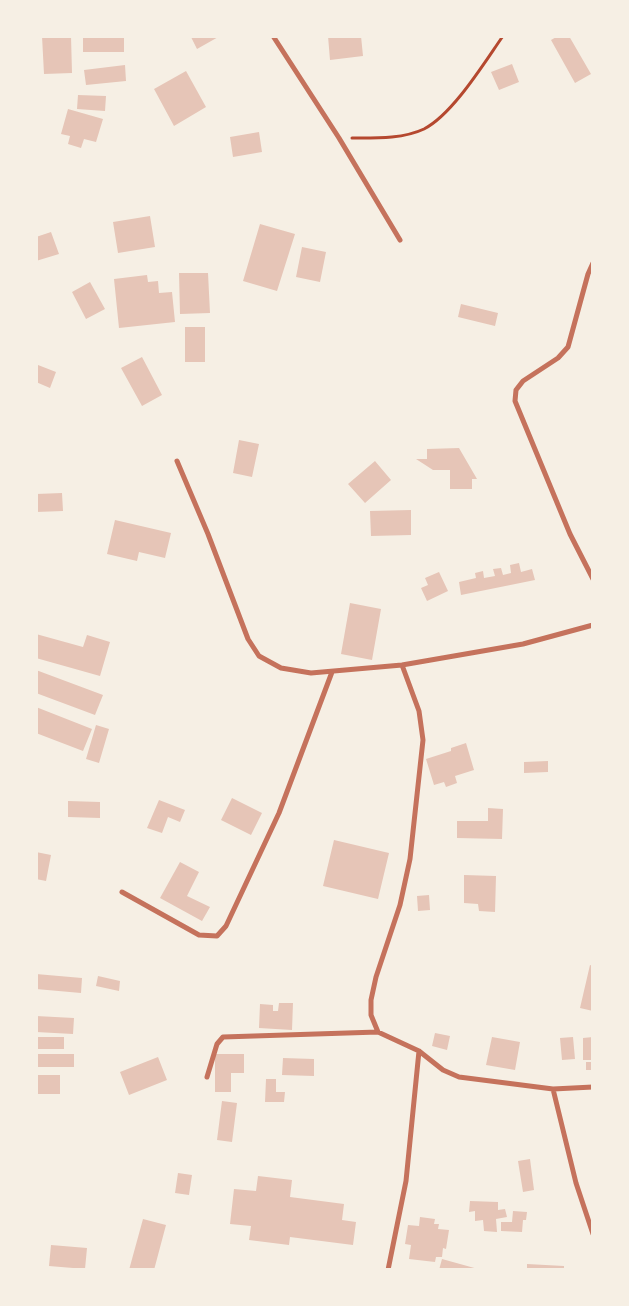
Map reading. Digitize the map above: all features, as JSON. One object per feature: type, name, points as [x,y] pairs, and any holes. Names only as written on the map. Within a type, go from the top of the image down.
[{"type":"street","points":[[273,36],[339,138],[400,240]]},
{"type":"street","points":[[593,263],[588,274],[568,347],[558,358],[523,380],[516,390],[515,400],[570,534],[593,579]]},
{"type":"street","points":[[177,461],[208,534],[248,639],[260,656],[281,668],[311,673],[402,665],[523,644],[593,625]]},
{"type":"street","points":[[378,1032],[371,1015],[371,1000],[376,977],[400,905],[410,859],[423,740],[419,711],[402,665]]},
{"type":"street","points":[[122,892],[198,935],[217,936],[226,926],[280,813],[332,672]]},
{"type":"street","points":[[207,1077],[217,1044],[223,1036],[378,1032],[419,1051],[443,1070],[459,1077],[553,1089],[593,1087]]},
{"type":"street","points":[[388,1270],[406,1181],[419,1051]]},
{"type":"street","points":[[553,1089],[576,1183],[593,1234]]},
{"type":"path","points":[[339,138],[383,139],[424,128],[456,102],[504,36]]},
{"type":"building","points":[[42,36],[71,36],[72,73],[44,74]]},
{"type":"building","points":[[83,36],[124,36],[124,52],[83,52]]},
{"type":"building","points":[[220,36],[197,49],[191,37]]},
{"type":"building","points":[[328,36],[361,36],[363,56],[330,60]]},
{"type":"building","points":[[558,36],[569,36],[591,74],[575,83],[551,40]]},
{"type":"building","points":[[512,64],[519,82],[499,90],[491,72]]},
{"type":"building","points":[[125,65],[126,81],[86,85],[84,70]]},
{"type":"building","points":[[186,71],[206,107],[174,126],[154,89]]},
{"type":"building","points":[[78,95],[106,96],[105,111],[77,109]]},
{"type":"building","points":[[68,109],[103,119],[96,142],[84,139],[81,148],[68,144],[70,136],[61,134]]},
{"type":"building","points":[[259,132],[262,152],[233,157],[230,137]]},
{"type":"building","points":[[150,216],[155,247],[118,253],[113,222]]},
{"type":"building","points":[[260,224],[295,234],[277,291],[243,281]]},
{"type":"building","points":[[51,232],[59,254],[36,261],[36,237]]},
{"type":"building","points":[[302,247],[326,252],[320,282],[296,277]]},
{"type":"building","points":[[179,273],[208,273],[210,313],[180,314]]},
{"type":"building","points":[[147,275],[148,282],[158,281],[159,293],[172,292],[175,322],[119,328],[114,279]]},
{"type":"building","points":[[90,282],[105,309],[86,319],[72,292]]},
{"type":"building","points":[[461,304],[498,313],[495,326],[458,317]]},
{"type":"building","points":[[185,327],[205,327],[205,362],[185,362]]},
{"type":"building","points":[[142,357],[162,395],[142,406],[121,368]]},
{"type":"building","points":[[38,365],[56,372],[50,388],[36,382]]},
{"type":"building","points":[[239,440],[259,444],[252,477],[233,473]]},
{"type":"building","points":[[459,448],[477,479],[472,479],[472,489],[450,489],[450,470],[433,470],[416,459],[427,459],[427,449]]},
{"type":"building","points":[[375,461],[391,480],[365,503],[348,484]]},
{"type":"building","points":[[62,493],[63,511],[36,512],[36,494]]},
{"type":"building","points":[[411,510],[411,535],[371,536],[370,511]]},
{"type":"building","points":[[115,520],[171,533],[165,558],[139,552],[137,561],[107,554]]},
{"type":"building","points":[[519,563],[521,572],[532,569],[535,580],[461,595],[459,582],[476,578],[475,573],[483,571],[484,578],[495,576],[493,569],[501,568],[503,575],[511,573],[510,565]]},
{"type":"building","points":[[439,572],[448,591],[427,601],[421,588],[428,585],[425,578]]},
{"type":"building","points":[[350,603],[381,609],[372,660],[341,654]]},
{"type":"building","points":[[36,634],[83,647],[87,635],[110,642],[100,676],[36,658]]},
{"type":"building","points":[[36,670],[103,695],[95,715],[36,693]]},
{"type":"building","points":[[36,707],[92,729],[83,751],[36,733]]},
{"type":"building","points":[[96,725],[109,729],[99,763],[86,759]]},
{"type":"building","points":[[466,743],[474,770],[455,776],[457,783],[446,787],[444,782],[434,785],[426,759],[451,751],[451,748]]},
{"type":"building","points":[[548,761],[548,772],[524,773],[524,762]]},
{"type":"building","points":[[232,798],[262,813],[251,835],[221,820]]},
{"type":"building","points":[[159,800],[185,810],[180,822],[168,817],[162,833],[147,828]]},
{"type":"building","points":[[68,801],[100,802],[100,818],[68,817]]},
{"type":"building","points":[[488,808],[503,809],[502,839],[457,838],[457,821],[488,821]]},
{"type":"building","points":[[334,840],[389,853],[378,899],[323,886]]},
{"type":"building","points":[[36,852],[51,855],[46,881],[36,879]]},
{"type":"building","points":[[180,862],[199,872],[187,896],[210,907],[202,921],[160,898]]},
{"type":"building","points":[[464,875],[496,876],[495,912],[479,911],[478,904],[464,903]]},
{"type":"building","points":[[429,895],[430,910],[418,911],[417,896]]},
{"type":"building","points":[[590,965],[593,966],[593,1011],[580,1008]]},
{"type":"building","points":[[36,974],[82,978],[81,993],[36,989]]},
{"type":"building","points":[[98,976],[120,981],[119,991],[96,986]]},
{"type":"building","points":[[279,1003],[293,1003],[292,1030],[259,1028],[260,1004],[273,1005],[273,1011],[278,1011]]},
{"type":"building","points":[[36,1016],[74,1018],[73,1034],[36,1032]]},
{"type":"building","points":[[435,1033],[450,1036],[447,1050],[432,1046]]},
{"type":"building","points":[[36,1037],[64,1037],[64,1049],[36,1049]]},
{"type":"building","points":[[492,1037],[520,1042],[515,1070],[486,1065]]},
{"type":"building","points":[[573,1037],[575,1059],[562,1060],[560,1038]]},
{"type":"building","points":[[593,1037],[593,1060],[583,1060],[583,1038]]},
{"type":"building","points":[[36,1054],[74,1054],[74,1067],[36,1067]]},
{"type":"building","points":[[215,1054],[244,1054],[244,1073],[231,1073],[231,1092],[215,1092]]},
{"type":"building","points":[[158,1057],[167,1080],[129,1095],[120,1072]]},
{"type":"building","points":[[283,1058],[314,1059],[314,1076],[282,1075]]},
{"type":"building","points":[[586,1062],[593,1062],[593,1070],[586,1070]]},
{"type":"building","points":[[36,1075],[60,1075],[60,1094],[36,1094]]},
{"type":"building","points":[[266,1079],[276,1079],[276,1092],[285,1092],[284,1102],[265,1102]]},
{"type":"building","points":[[222,1101],[237,1103],[232,1142],[217,1140]]},
{"type":"building","points":[[530,1159],[534,1190],[523,1192],[518,1161]]},
{"type":"building","points":[[178,1173],[192,1175],[189,1195],[175,1193]]},
{"type":"building","points":[[258,1176],[292,1180],[290,1197],[344,1204],[342,1220],[356,1222],[353,1245],[290,1237],[289,1245],[249,1240],[251,1226],[230,1224],[234,1189],[256,1191]]},
{"type":"building","points":[[470,1201],[498,1202],[498,1210],[505,1209],[507,1217],[496,1219],[497,1232],[484,1231],[483,1220],[475,1221],[475,1211],[469,1212]]},
{"type":"building","points":[[513,1211],[527,1212],[526,1220],[523,1220],[522,1232],[501,1231],[501,1222],[512,1222]]},
{"type":"building","points":[[420,1217],[435,1219],[434,1224],[439,1224],[438,1229],[449,1230],[446,1249],[443,1248],[442,1257],[436,1257],[435,1262],[409,1259],[411,1245],[405,1244],[408,1225],[419,1226]]},
{"type":"building","points":[[143,1219],[166,1225],[154,1270],[129,1270]]},
{"type":"building","points":[[51,1245],[87,1248],[85,1269],[49,1266]]},
{"type":"building","points":[[442,1259],[478,1269],[478,1270],[439,1270]]},
{"type":"building","points":[[527,1264],[564,1266],[564,1270],[527,1270]]}]
